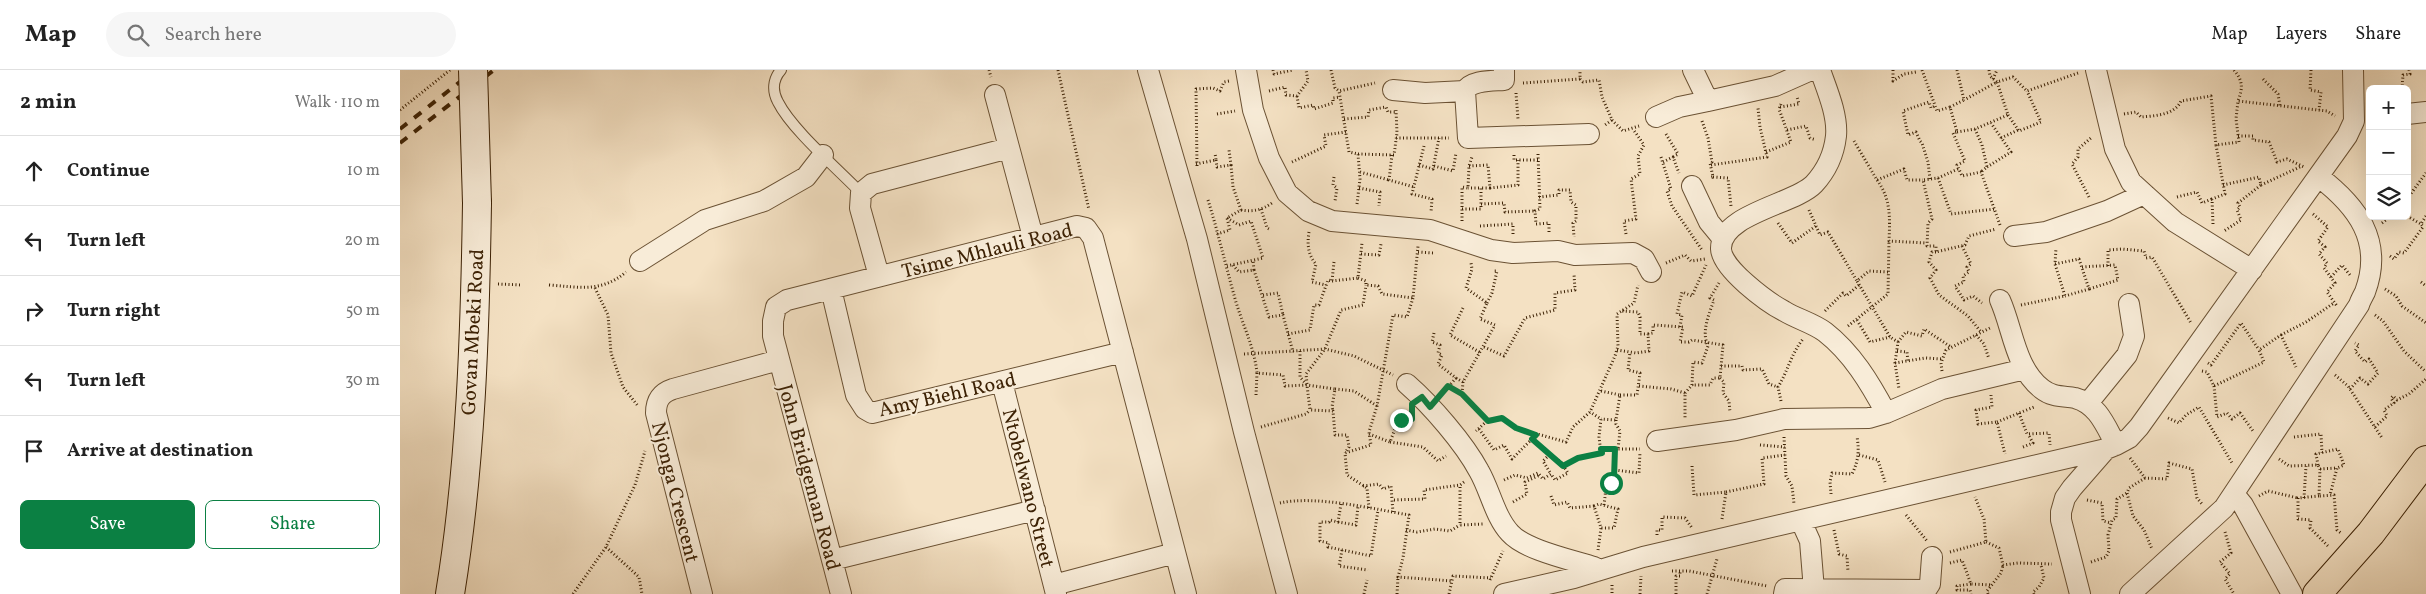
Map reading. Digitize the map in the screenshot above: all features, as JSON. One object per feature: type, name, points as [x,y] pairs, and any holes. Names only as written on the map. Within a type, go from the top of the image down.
[{"type":"highway","points":[[2317,594],[2352,555],[2426,460]]},
{"type":"main road","name":"Govan Mbeki Road","points":[[450,594],[468,418],[474,324],[476,203],[473,70]]},
{"type":"street","points":[[1148,70],[1206,270],[1244,432],[1287,594]]},
{"type":"street","points":[[1693,70],[1702,102]]},
{"type":"street","points":[[1656,117],[1679,107],[1775,86],[1811,70]]},
{"type":"street","points":[[1820,70],[1832,106],[1836,135],[1830,161],[1813,185],[1738,223],[1723,239],[1721,251],[1729,266],[1749,286],[1782,311],[1814,325],[1831,338],[1857,364],[1871,384],[1886,413]]},
{"type":"street","points":[[2096,70],[2115,150],[2131,182],[2174,222],[2214,242],[2252,270]]},
{"type":"street","points":[[2080,594],[2071,563],[2061,512],[2065,498],[2111,447],[2134,432],[2152,410],[2187,357],[2357,125],[2354,70]]},
{"type":"street","points":[[1247,73],[1251,96],[1269,158],[1276,174],[1287,193],[1312,213],[1332,221],[1424,229],[1461,239],[1491,250],[1513,253],[1628,252],[1639,255],[1651,272]]},
{"type":"street","points":[[1506,78],[1468,86],[1465,91],[1463,138],[1589,134]]},
{"type":"street","points":[[1393,90],[1425,93],[1465,91]]},
{"type":"street","points":[[995,95],[1033,237]]},
{"type":"street","points":[[2411,114],[2426,112]]},
{"type":"street","points":[[879,276],[860,208],[861,193],[872,184],[1009,148]]},
{"type":"street","points":[[640,261],[705,220],[764,201],[806,178],[823,155]]},
{"type":"street","points":[[2130,594],[2240,494],[2269,442],[2349,319],[2369,278],[2372,254],[2368,234],[2352,206],[2340,193],[2319,177]]},
{"type":"street","points":[[1692,186],[1709,222],[1723,239]]},
{"type":"street","points":[[2014,236],[2051,230],[2096,215],[2144,194]]},
{"type":"street","name":"Tsime Mhlauli Road","points":[[779,360],[773,336],[773,321],[776,307],[787,300],[1077,226],[1086,228],[1093,238],[1186,594]]},
{"type":"street","name":"Amy Biehl Road","points":[[832,288],[856,395],[864,409],[872,413],[1123,352]]},
{"type":"street","points":[[2088,403],[2127,355],[2134,336],[2129,304]]},
{"type":"street","points":[[2004,309],[2025,369],[2043,390],[2053,395],[2076,398],[2088,403],[2101,418],[2111,447]]},
{"type":"street","name":"Njonga Crescent","points":[[702,594],[656,413],[658,400],[666,391],[779,360]]},
{"type":"street","name":"John Bridgeman Road","points":[[779,360],[841,594]]},
{"type":"street","points":[[1649,445],[1784,419],[1869,418],[1886,413],[1942,389],[2025,369]]},
{"type":"street","name":"Ntobelwano Street","points":[[1002,382],[1055,589]]},
{"type":"street","points":[[1406,384],[1426,402],[1462,444],[1481,474],[1504,523],[1522,542],[1601,568]]},
{"type":"street","points":[[1495,590],[1601,568],[2111,447]]},
{"type":"street","points":[[2240,494],[2292,594]]},
{"type":"street","points":[[832,560],[1035,510]]},
{"type":"street","points":[[1801,521],[1810,541],[1814,590]]},
{"type":"street","points":[[1055,589],[1175,553]]},
{"type":"street","points":[[1784,592],[1814,590],[1887,592],[1926,590],[1930,584],[1932,563]]},
{"type":"lane","points":[[781,70],[775,79],[774,90],[788,118],[861,193]]},
{"type":"path","points":[[400,110],[451,70]]},
{"type":"path","points":[[1058,70],[1090,207],[1086,228]]},
{"type":"path","points":[[1273,70],[1274,74],[1293,70]]},
{"type":"path","points":[[1306,70],[1308,81],[1297,96],[1299,108],[1313,105],[1314,109],[1333,104],[1333,98],[1340,97]]},
{"type":"path","points":[[1331,70],[1335,88],[1339,91],[1349,152],[1392,155]]},
{"type":"path","points":[[1580,70],[1580,79]]},
{"type":"path","points":[[1894,70],[1893,81],[1904,74],[1923,70],[1937,111],[1950,107],[1997,82],[2013,77],[2027,91],[2041,122],[2001,138]]},
{"type":"path","points":[[1956,70],[1964,100]]},
{"type":"path","points":[[1989,70],[1993,79],[1997,82],[2008,115],[2018,130]]},
{"type":"path","points":[[1993,79],[1997,70]]},
{"type":"path","points":[[2027,91],[2085,70]]},
{"type":"path","points":[[2216,145],[2239,142],[2236,119],[2238,101],[2242,90],[2242,79],[2234,70]]},
{"type":"path","points":[[2311,70],[2310,90],[2321,92],[2319,110]]},
{"type":"path","points":[[2402,85],[2403,75],[2410,74],[2409,70]]},
{"type":"path","points":[[1200,173],[1197,164],[1196,89],[1213,88],[1220,91],[1224,82],[1247,73]]},
{"type":"path","points":[[1506,78],[1580,79],[1583,82],[1599,80],[1602,97],[1612,120],[1623,131],[1633,129],[1656,117],[1678,154],[1673,157]]},
{"type":"path","points":[[1482,204],[1504,203],[1506,212],[1535,211],[1540,209],[1537,142],[1524,136],[1515,90],[1506,78]]},
{"type":"path","points":[[2263,79],[2278,94],[2280,106]]},
{"type":"path","points":[[1339,91],[1391,80],[1396,112],[1396,138],[1389,180]]},
{"type":"path","points":[[1766,152],[1791,142],[1778,110],[1781,103],[1775,86]]},
{"type":"path","points":[[1251,96],[1285,87],[1286,95],[1297,96]]},
{"type":"path","points":[[1711,165],[1767,157],[1760,128],[1758,104],[1749,92]]},
{"type":"path","points":[[2096,215],[2088,193],[2072,164],[2078,157],[2078,149],[2091,138],[2089,121],[2136,112],[2141,117],[2161,115],[2179,106],[2181,101],[2211,96],[2216,145],[2225,194],[2202,203],[2198,192],[2178,198],[2172,192]]},
{"type":"path","points":[[2238,101],[2319,110],[2334,114],[2357,125]]},
{"type":"path","points":[[1702,102],[1714,177]]},
{"type":"path","points":[[1930,179],[1928,162],[1922,143],[1916,132],[1908,135],[1904,111],[1928,102],[1931,108],[1935,106]]},
{"type":"path","points":[[1344,119],[1368,117],[1369,110],[1386,107],[1388,112],[1396,112]]},
{"type":"path","points":[[1950,107],[1957,132]]},
{"type":"path","points":[[1991,123],[2011,152],[1981,172],[1962,176],[1957,165],[1965,161],[1953,133],[1975,129],[2008,115]]},
{"type":"path","points":[[1589,134],[1612,120]]},
{"type":"path","points":[[1786,130],[1806,126],[1810,138],[1833,147],[1851,135],[1884,190],[1890,209],[1888,294],[1874,308],[1831,338]]},
{"type":"path","points":[[1628,252],[1624,221],[1636,219],[1630,179],[1640,174],[1638,156],[1644,144],[1633,129]]},
{"type":"path","points":[[1975,129],[1982,145],[1987,167]]},
{"type":"path","points":[[1276,174],[1296,159],[1326,146],[1324,135],[1346,132]]},
{"type":"path","points":[[2238,136],[2253,136],[2253,140],[2269,142],[2277,162],[2287,159],[2302,165],[2319,177]]},
{"type":"path","points":[[1396,138],[1463,138]]},
{"type":"path","points":[[1434,166],[1439,138]]},
{"type":"path","points":[[1463,138],[1472,157],[1469,166],[1468,188]]},
{"type":"path","points":[[1419,165],[1433,169],[1434,166],[1453,171],[1463,138]]},
{"type":"path","points":[[1345,453],[1371,445],[1369,434],[1377,406],[1393,315],[1407,317],[1413,298],[1424,229],[1432,199],[1412,194],[1424,146]]},
{"type":"path","points":[[1230,150],[1233,187],[1241,210]]},
{"type":"path","points":[[1214,153],[1217,167],[1230,165]]},
{"type":"path","points":[[1358,154],[1362,252],[1358,278]]},
{"type":"path","points":[[1176,168],[1216,160]]},
{"type":"path","points":[[1461,239],[1462,187],[1490,188],[1518,185],[1518,160]]},
{"type":"path","points":[[1469,166],[1488,165],[1490,188]]},
{"type":"path","points":[[2214,242],[2241,220],[2236,210],[2240,207],[2238,203],[2261,184],[2302,165]]},
{"type":"path","points":[[1877,180],[1904,169],[1907,180],[1938,178],[1958,169]]},
{"type":"path","points":[[1360,172],[1414,187]]},
{"type":"path","points":[[1981,172],[2001,228],[1969,236],[1965,245],[1932,252],[1929,262],[1936,270],[1930,278],[1939,295],[1968,316],[1981,332]]},
{"type":"path","points":[[2411,194],[2426,173]]},
{"type":"path","points":[[2223,185],[2259,176],[2261,184]]},
{"type":"path","points":[[1334,177],[1333,185],[1336,188],[1334,200],[1345,205],[1360,223]]},
{"type":"path","points":[[1692,186],[1714,177],[1728,178],[1731,205],[1738,223]]},
{"type":"path","points":[[1938,178],[1951,214],[1994,209]]},
{"type":"path","points":[[1923,180],[1932,219],[1928,223],[1926,243]]},
{"type":"path","points":[[1359,188],[1380,192],[1360,223]]},
{"type":"path","points":[[1462,209],[1481,209],[1481,188]]},
{"type":"path","points":[[1539,197],[1559,195],[1559,190],[1570,190],[1571,202],[1576,206],[1576,222],[1573,223],[1564,253]]},
{"type":"path","points":[[1800,192],[1820,235],[1828,232],[1890,337],[1898,342]]},
{"type":"path","points":[[1227,218],[1241,210],[1252,212],[1260,209],[1287,193]]},
{"type":"path","points":[[1208,199],[1228,266],[1234,296],[1255,353],[1258,373],[1283,375],[1285,386],[1307,385],[1354,391],[1377,406]]},
{"type":"path","points":[[2212,199],[2214,242]]},
{"type":"path","points":[[2300,203],[2328,227],[2318,240],[2325,247],[2319,254],[2327,263],[2324,268],[2335,283],[2327,292],[2334,303],[2349,319],[2359,345],[2355,351],[2365,362],[2369,359],[2378,372],[2368,384],[2360,378],[2350,389]]},
{"type":"path","points":[[1771,206],[1780,228],[1792,243],[1816,226]]},
{"type":"path","points":[[1260,209],[1267,228],[1271,230]]},
{"type":"path","points":[[1484,347],[1504,356],[1525,318],[1555,310],[1555,292],[1575,290],[1574,264],[1570,263],[1549,223],[1536,224],[1535,211]]},
{"type":"path","points":[[1312,213],[1307,246],[1311,258],[1316,264],[1312,282],[1326,285]]},
{"type":"path","points":[[2372,254],[2388,256],[2394,259],[2399,252],[2404,253],[2423,227],[2421,224],[2426,216]]},
{"type":"path","points":[[1197,239],[1230,230],[1227,218]]},
{"type":"path","points":[[1206,270],[1262,258],[1251,221],[1239,225],[1227,218]]},
{"type":"path","points":[[2411,218],[2421,224]]},
{"type":"path","points":[[2051,230],[2058,252],[2055,264],[2064,296]]},
{"type":"path","points":[[1889,241],[1926,243],[1927,246],[1936,246],[1936,252]]},
{"type":"path","points":[[1962,246],[1971,264],[1967,266],[1969,272],[1963,276],[1964,282],[1956,286],[1964,300],[1973,296],[1987,307],[2004,309],[2064,296],[2118,280],[2115,265],[2082,267]]},
{"type":"path","points":[[1462,394],[1463,382],[1495,325],[1480,319],[1492,293],[1497,271],[1486,269],[1491,250]]},
{"type":"path","points":[[2108,266],[2108,250],[2144,251],[2146,258],[2152,257],[2193,325],[2204,334]]},
{"type":"path","points":[[1369,434],[1390,442],[1423,447],[1438,461],[1462,444],[1488,421],[1502,418],[1516,428],[1566,442],[1573,427],[1590,412],[1601,391],[1616,350],[1616,314],[1634,303],[1638,284],[1664,263],[1685,255],[1690,261],[1707,258],[1706,267],[1692,296],[1682,292],[1677,314],[1682,315],[1680,327]]},
{"type":"path","points":[[2055,264],[2079,259],[2089,289]]},
{"type":"path","points":[[1253,260],[1254,270],[1269,317],[1283,315]]},
{"type":"path","points":[[1471,260],[1472,269],[1466,288],[1487,304]]},
{"type":"path","points":[[549,285],[595,288],[617,280],[640,261]]},
{"type":"path","points":[[1332,281],[1334,262]]},
{"type":"path","points":[[1233,264],[1239,272],[1254,270]]},
{"type":"path","points":[[1692,386],[1693,362],[1702,364],[1708,346],[1706,343],[1706,324],[1714,300],[1710,298],[1729,266]]},
{"type":"path","points":[[1857,281],[1869,271],[1888,272]]},
{"type":"path","points":[[1288,334],[1310,330],[1314,305],[1319,305],[1328,280],[1358,278],[1366,281],[1364,306],[1341,310],[1325,349],[1306,374],[1310,410]]},
{"type":"path","points":[[2369,278],[2396,296],[2402,306],[2426,323]]},
{"type":"path","points":[[2421,282],[2426,286]]},
{"type":"path","points":[[497,284],[522,285]]},
{"type":"path","points":[[1366,285],[1378,286],[1382,294],[1413,298]]},
{"type":"path","points":[[595,288],[608,315],[611,353],[623,387],[640,408],[656,413]]},
{"type":"path","points":[[1262,295],[1278,293],[1293,352]]},
{"type":"path","points":[[2259,350],[2334,303]]},
{"type":"path","points":[[1463,308],[1450,335],[1481,353]]},
{"type":"path","points":[[1942,389],[1943,360],[1946,350],[1981,332],[2004,309]]},
{"type":"path","points":[[1621,311],[1638,312],[1640,317],[1640,334],[1653,333],[1653,325],[1683,327],[1680,342],[1692,340],[1723,345],[1720,378],[1724,382],[1723,393],[1729,401],[1732,430]]},
{"type":"path","points":[[2349,319],[2383,321],[2398,343],[2426,372]]},
{"type":"path","points":[[1857,320],[1870,342],[1890,337]]},
{"type":"path","points":[[2187,357],[2211,365],[2242,323],[2259,350],[2264,362],[2214,386]]},
{"type":"path","points":[[1905,405],[1900,391],[1895,363],[1898,342],[1906,332],[1922,336],[1924,329],[1951,347]]},
{"type":"path","points":[[1434,333],[1432,342],[1440,345],[1438,354],[1442,355],[1438,364],[1463,382]]},
{"type":"path","points":[[1616,350],[1630,352],[1649,351],[1648,334]]},
{"type":"path","points":[[1976,335],[1984,344],[2007,387],[1991,389],[1992,407],[1976,410],[1978,424],[1998,422],[2043,403],[2053,395]]},
{"type":"path","points":[[2281,335],[2296,367],[2316,369],[2350,389],[2382,438]]},
{"type":"path","points":[[1226,356],[1325,349],[1354,356],[1383,369],[1406,384]]},
{"type":"path","points":[[1300,351],[1300,377],[1307,385]]},
{"type":"path","points":[[1897,351],[1907,352],[1908,362]]},
{"type":"path","points":[[1601,391],[1620,395],[1637,395],[1640,373],[1628,370],[1630,352]]},
{"type":"path","points":[[2187,357],[2207,372],[2214,386],[2218,417],[2227,413],[2232,419],[2240,413],[2253,432],[2264,424],[2269,442],[2289,466],[2306,466],[2319,467],[2336,468],[2344,465],[2338,449],[2316,454],[2319,467],[2320,496]]},
{"type":"path","points":[[1895,363],[1925,358],[1943,360]]},
{"type":"path","points":[[1721,366],[1742,366],[1743,370],[1762,369],[1769,384],[1778,387]]},
{"type":"path","points":[[1390,442],[1395,429],[1398,430],[1401,420],[1412,419],[1412,404],[1426,402],[1456,378]]},
{"type":"path","points":[[1686,437],[1685,393],[1692,386],[1710,385],[1713,378],[1720,378]]},
{"type":"path","points":[[2375,427],[2387,416],[2384,410],[2394,403],[2391,398],[2393,396],[2396,400],[2403,397],[2426,379]]},
{"type":"path","points":[[1448,386],[1462,394],[1488,421]]},
{"type":"path","points":[[1638,386],[1671,389],[1685,393]]},
{"type":"path","points":[[1335,389],[1333,411],[1335,435],[1347,435],[1348,447],[1345,453],[1347,475],[1367,488],[1369,508]]},
{"type":"path","points":[[1604,505],[1606,488],[1614,478],[1616,449],[1620,431],[1616,420],[1620,395]]},
{"type":"path","points":[[2152,410],[2179,423],[2186,415],[2199,407],[2240,494],[2268,491],[2298,498],[2334,495],[2337,530],[2352,555]]},
{"type":"path","points":[[1244,432],[1306,414],[1310,410],[1333,411]]},
{"type":"path","points":[[1590,412],[1601,419],[1616,420]]},
{"type":"path","points":[[2019,413],[2027,434],[2033,443],[2021,450]]},
{"type":"path","points":[[1563,466],[1578,458],[1602,453],[1599,437],[1601,419]]},
{"type":"path","points":[[1998,422],[2005,456],[2010,454]]},
{"type":"path","points":[[1479,429],[1494,450],[1504,445],[1512,459],[1536,435]]},
{"type":"path","points":[[2027,434],[2049,433],[2053,462]]},
{"type":"path","points":[[2269,442],[2321,434],[2322,453]]},
{"type":"path","points":[[1532,439],[1550,454],[1563,466],[1568,473],[1555,480],[1543,461],[1550,454]]},
{"type":"path","points":[[1601,449],[1649,445],[1639,473],[1615,470]]},
{"type":"path","points":[[2111,447],[2130,458],[2145,478]]},
{"type":"path","points":[[573,594],[606,547],[635,485],[646,449]]},
{"type":"path","points":[[1726,492],[1764,484],[1762,458],[1785,455]]},
{"type":"path","points":[[2003,565],[2018,563],[2041,565],[2081,564],[2106,557],[2109,552],[2108,535],[2111,523],[2116,518],[2117,499],[2127,493],[2129,488],[2145,478],[2167,479],[2169,463],[2192,469],[2198,498],[2216,517],[2225,532],[2231,553],[2220,562],[2230,574],[2225,580],[2234,594]]},
{"type":"path","points":[[2304,498],[2306,466]]},
{"type":"path","points":[[2330,495],[2336,468]]},
{"type":"path","points":[[1392,500],[1424,499],[1424,490],[1460,485],[1481,474],[1502,481],[1514,475],[1527,478],[1538,473],[1543,479],[1551,474]]},
{"type":"path","points":[[1495,590],[1491,578],[1504,523],[1526,494],[1525,482],[1540,475]]},
{"type":"path","points":[[1786,476],[1792,486],[1795,510],[1801,521]]},
{"type":"path","points":[[1968,480],[1984,519],[1986,542]]},
{"type":"path","points":[[1364,486],[1379,484],[1383,489],[1391,486],[1393,512]]},
{"type":"path","points":[[1460,485],[1460,526]]},
{"type":"path","points":[[2127,493],[2133,516],[2144,530],[2158,568]]},
{"type":"path","points":[[1551,496],[1554,505],[1567,502],[1570,508],[1599,504],[1618,509],[1614,528],[1601,528]]},
{"type":"path","points":[[2298,498],[2298,518],[2311,520],[2310,528],[2352,555]]},
{"type":"path","points":[[1265,507],[1293,500],[1358,506],[1409,515],[1397,594]]},
{"type":"path","points":[[2061,512],[2087,500],[2102,503],[2103,521],[2111,523]]},
{"type":"path","points":[[1338,522],[1342,504]]},
{"type":"path","points":[[1358,506],[1356,525],[1330,520],[1329,522],[1320,522],[1320,541],[1329,543],[1328,547],[1371,556],[1378,510]]},
{"type":"path","points":[[1594,506],[1601,528],[1601,568],[1642,572],[1640,594]]},
{"type":"path","points":[[1406,530],[1418,532],[1435,529],[1450,531],[1460,526],[1504,523]]},
{"type":"path","points":[[1932,563],[1986,542],[1999,548],[2003,565],[1988,594]]},
{"type":"path","points":[[606,547],[639,577],[642,594]]},
{"type":"path","points":[[1342,550],[1339,566],[1368,570]]},
{"type":"path","points":[[1932,563],[1962,560],[1971,584]]},
{"type":"path","points":[[2034,594],[2033,592],[2039,587],[2044,578],[2041,565]]},
{"type":"path","points":[[1670,571],[1712,575],[1784,592]]},
{"type":"path","points":[[1676,594],[1676,576],[1680,576],[1680,571]]},
{"type":"path","points":[[1449,594],[1453,576],[1491,578]]},
{"type":"path","points":[[1398,578],[1452,581]]},
{"type":"path","points":[[1364,594],[1367,580]]},
{"type":"path","points":[[1971,594],[1970,590],[1957,590],[1957,586],[1971,584],[1992,585]]},
{"type":"railway","points":[[400,129],[475,70]]},
{"type":"railway","points":[[400,143],[494,70]]},
{"type":"route","points":[[1401,420],[1412,419],[1412,404],[1422,397],[1430,407],[1448,386],[1462,394],[1488,421],[1502,418],[1516,428],[1536,435],[1532,439],[1561,462],[1563,466],[1578,458],[1602,453],[1601,449],[1615,449],[1615,470],[1611,483]]}]
